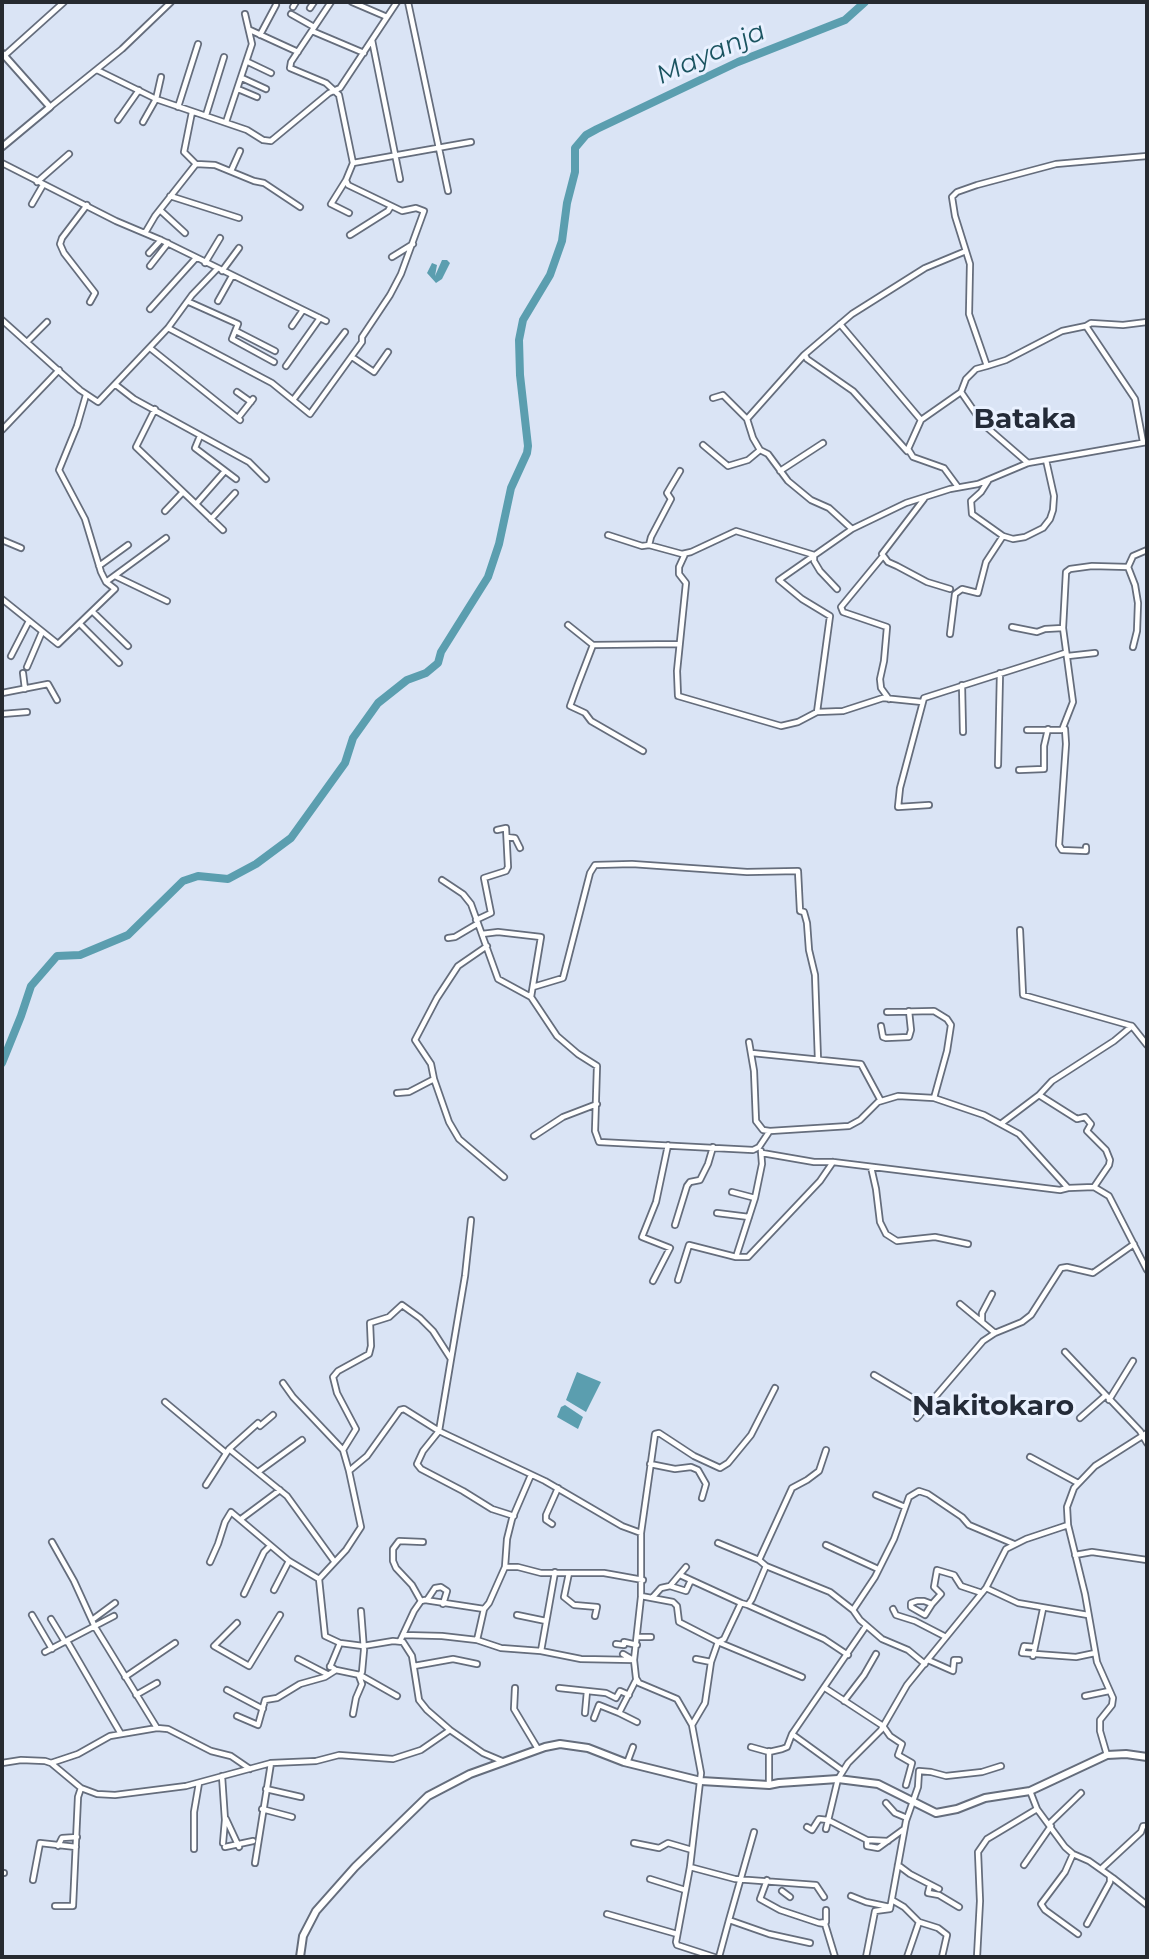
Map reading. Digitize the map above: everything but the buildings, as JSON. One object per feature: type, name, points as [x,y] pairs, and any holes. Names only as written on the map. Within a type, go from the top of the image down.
[{"type":"main road","points":[[300,1957],[303,1936],[316,1911],[355,1867],[419,1804],[440,1788],[502,1761],[538,1749],[560,1744],[588,1748],[627,1763],[701,1781],[769,1785],[838,1779],[878,1784],[890,1788],[930,1812],[943,1813],[985,1798],[1030,1791],[1107,1755],[1147,1757]]},
{"type":"street","points":[[50,107],[3,54],[64,2]]},
{"type":"street","points":[[2,147],[97,70],[171,2]]},
{"type":"street","points":[[310,8],[314,2]]},
{"type":"street","points":[[331,2],[291,62],[292,69],[327,83],[339,95],[353,163],[331,204],[349,213]]},
{"type":"street","points":[[352,2],[387,17]]},
{"type":"street","points":[[97,70],[156,99],[247,130],[267,142],[340,88],[397,2]]},
{"type":"street","points":[[408,2],[448,191]]},
{"type":"street","points":[[260,35],[276,5]]},
{"type":"street","points":[[226,122],[252,44],[245,14]]},
{"type":"street","points":[[291,14],[313,29],[364,53]]},
{"type":"street","points":[[249,30],[298,52]]},
{"type":"street","points":[[372,40],[400,179]]},
{"type":"street","points":[[178,107],[198,44]]},
{"type":"street","points":[[206,116],[224,57]]},
{"type":"street","points":[[359,59],[376,59]]},
{"type":"street","points":[[248,62],[271,73]]},
{"type":"street","points":[[143,122],[156,99],[161,77]]},
{"type":"street","points":[[242,78],[266,89]]},
{"type":"street","points":[[238,89],[257,97]]},
{"type":"street","points":[[118,120],[139,90]]},
{"type":"street","points":[[192,112],[184,152],[196,164]]},
{"type":"street","points":[[353,163],[471,142]]},
{"type":"street","points":[[231,172],[240,151]]},
{"type":"street","points":[[37,181],[69,154]]},
{"type":"street","points":[[987,366],[969,314],[971,274],[953,195],[1056,164],[1147,156]]},
{"type":"street","points":[[2,163],[323,319],[286,366]]},
{"type":"street","points":[[145,233],[159,210],[196,164],[206,163],[264,183],[300,207]]},
{"type":"street","points":[[168,328],[272,383],[310,414],[352,357],[377,312],[390,295],[414,243],[424,211],[416,208],[402,211],[348,185],[346,180]]},
{"type":"street","points":[[32,204],[43,185]]},
{"type":"street","points":[[170,196],[239,218]]},
{"type":"street","points":[[87,205],[60,244],[95,293],[90,302]]},
{"type":"street","points":[[350,235],[388,211],[391,206]]},
{"type":"street","points":[[159,210],[185,233]]},
{"type":"street","points":[[205,262],[220,238]]},
{"type":"street","points":[[149,253],[161,240]]},
{"type":"street","points":[[150,266],[168,243]]},
{"type":"street","points":[[392,257],[414,243]]},
{"type":"street","points":[[2,320],[86,395],[98,402],[239,248]]},
{"type":"street","points":[[747,419],[805,354],[840,324],[915,274],[966,251]]},
{"type":"street","points":[[150,309],[196,258]]},
{"type":"street","points":[[218,301],[232,276]]},
{"type":"street","points":[[189,302],[237,323],[239,325],[232,339],[274,362]]},
{"type":"street","points":[[292,326],[303,310]]},
{"type":"street","points":[[28,341],[47,322]]},
{"type":"street","points":[[908,452],[921,420],[961,392],[966,379],[983,365],[1006,360],[1062,331],[1091,323],[1123,325],[1147,322]]},
{"type":"street","points":[[840,324],[921,420]]},
{"type":"street","points":[[817,712],[830,616],[779,582],[852,529],[906,503],[988,480],[1028,463],[1145,442],[1135,399],[1086,326]]},
{"type":"street","points":[[236,331],[275,351]]},
{"type":"street","points":[[293,401],[345,332]]},
{"type":"street","points":[[150,348],[239,419],[252,400],[237,392]]},
{"type":"street","points":[[352,357],[374,372],[388,352]]},
{"type":"street","points":[[805,354],[807,359],[853,391],[913,457],[944,468],[958,487]]},
{"type":"street","points":[[2,430],[59,370]]},
{"type":"street","points":[[116,385],[134,399],[249,462],[266,480]]},
{"type":"street","points":[[961,392],[983,424],[1028,463]]},
{"type":"street","points":[[2,599],[58,643],[115,589],[106,582],[85,519],[59,470],[86,395]]},
{"type":"street","points":[[713,398],[723,395],[747,419],[752,438],[788,481],[811,500],[829,508],[852,529]]},
{"type":"street","points":[[155,410],[136,447],[223,530]]},
{"type":"street","points":[[200,436],[195,448],[236,479]]},
{"type":"street","points":[[780,471],[822,443]]},
{"type":"street","points":[[703,444],[728,466],[748,460],[760,450]]},
{"type":"street","points":[[988,480],[981,492],[971,501],[971,511],[982,523],[1003,536],[1013,539],[1025,537],[1043,528],[1050,519],[1054,496],[1046,460]]},
{"type":"street","points":[[196,504],[225,471]]},
{"type":"street","points":[[649,545],[671,499],[667,493],[680,471]]},
{"type":"street","points":[[165,511],[183,492]]},
{"type":"street","points":[[211,519],[235,493]]},
{"type":"street","points":[[889,699],[881,688],[880,679],[887,626],[843,612],[841,607],[883,556],[904,523],[925,498]]},
{"type":"street","points":[[608,535],[685,554],[736,531],[814,555]]},
{"type":"street","points":[[950,634],[955,593],[962,589],[978,593],[986,562],[1003,536]]},
{"type":"street","points":[[106,582],[166,538]]},
{"type":"street","points":[[2,540],[21,548]]},
{"type":"street","points":[[99,566],[128,545]]},
{"type":"street","points":[[1133,647],[1137,631],[1138,603],[1128,567],[1133,555],[1147,551]]},
{"type":"street","points":[[685,554],[679,567],[679,574],[686,583],[677,671],[678,696],[781,726],[798,722],[817,712],[843,711],[876,699],[922,702]]},
{"type":"street","points":[[814,555],[814,561],[820,571],[837,589]]},
{"type":"street","points":[[883,556],[888,562],[927,582],[950,589]]},
{"type":"street","points":[[1086,847],[1086,851],[1062,850],[1059,845],[1065,728],[1074,698],[1063,628],[1068,570],[1092,566],[1128,567]]},
{"type":"street","points":[[115,576],[167,601]]},
{"type":"street","points":[[93,612],[128,646]]},
{"type":"street","points":[[11,656],[29,621]]},
{"type":"street","points":[[80,624],[118,663]]},
{"type":"street","points":[[568,625],[593,645],[679,644]]},
{"type":"street","points":[[1012,627],[1037,632],[1063,628]]},
{"type":"street","points":[[27,667],[43,632]]},
{"type":"street","points":[[593,645],[570,706],[643,751]]},
{"type":"street","points":[[929,805],[898,807],[900,788],[922,702],[927,697],[1065,653],[1069,656],[1095,653]]},
{"type":"street","points":[[23,673],[25,690]]},
{"type":"street","points":[[998,765],[1000,673]]},
{"type":"street","points":[[2,693],[48,684],[57,700]]},
{"type":"street","points":[[962,685],[963,732]]},
{"type":"street","points":[[2,714],[27,712]]},
{"type":"street","points":[[1027,730],[1065,728]]},
{"type":"street","points":[[1019,770],[1044,769],[1044,746],[1048,729]]},
{"type":"street","points":[[448,938],[455,937],[491,913],[484,878],[506,871],[508,867],[506,828],[497,830]]},
{"type":"street","points":[[507,837],[515,838],[520,848]]},
{"type":"street","points":[[533,987],[562,978],[590,873],[595,865],[632,864],[747,872],[798,871],[800,911],[804,912],[807,923],[809,950],[815,975],[818,1060]]},
{"type":"street","points":[[442,880],[463,894],[471,904],[498,979],[531,997],[557,1036],[597,1066],[595,1131],[598,1142],[761,1150],[814,1162],[1060,1190],[1094,1187],[1108,1196],[1147,1270]]},
{"type":"street","points":[[1020,930],[1023,995],[1132,1026],[1147,1045]]},
{"type":"street","points":[[482,934],[498,932],[541,937],[531,997]]},
{"type":"street","points":[[487,946],[458,966],[415,1040],[431,1063],[449,1122],[459,1139],[504,1177]]},
{"type":"street","points":[[881,1026],[883,1037],[886,1038],[911,1036],[909,1011]]},
{"type":"street","points":[[887,1012],[934,1011],[951,1025],[934,1098]]},
{"type":"street","points":[[1002,1123],[1052,1081],[1114,1041],[1132,1026]]},
{"type":"street","points":[[749,1042],[756,1121],[762,1130],[770,1132],[849,1126],[881,1101],[898,1097],[934,1098],[1002,1123],[1019,1134],[1068,1188]]},
{"type":"street","points":[[752,1053],[861,1064],[881,1101]]},
{"type":"street","points":[[397,1093],[409,1092],[435,1079]]},
{"type":"street","points":[[1039,1094],[1077,1119],[1085,1117],[1091,1124],[1087,1131],[1106,1150],[1110,1160],[1094,1187]]},
{"type":"street","points":[[534,1136],[563,1118],[597,1104]]},
{"type":"street","points":[[736,1256],[755,1198],[762,1164],[761,1150],[770,1132]]},
{"type":"street","points":[[653,1281],[670,1248],[642,1237],[656,1202],[668,1145]]},
{"type":"street","points":[[675,1225],[687,1186],[690,1182],[700,1180],[713,1147]]},
{"type":"street","points":[[678,1280],[689,1245],[748,1257],[820,1181],[832,1162]]},
{"type":"street","points":[[871,1167],[880,1222],[886,1234],[897,1241],[935,1237],[968,1244]]},
{"type":"street","points":[[732,1192],[755,1198]]},
{"type":"street","points":[[717,1213],[749,1217]]},
{"type":"street","points":[[471,1220],[465,1276],[439,1431],[419,1458],[418,1467],[492,1509],[514,1516]]},
{"type":"street","points":[[917,1419],[983,1341],[1031,1315],[1061,1268],[1093,1273],[1134,1244]]},
{"type":"street","points":[[982,1322],[982,1313],[992,1294]]},
{"type":"street","points":[[960,1304],[995,1333]]},
{"type":"street","points":[[343,1450],[356,1429],[332,1379],[338,1371],[369,1354],[370,1323],[389,1317],[402,1305],[433,1331],[451,1359]]},
{"type":"street","points":[[1065,1352],[1145,1434],[1147,1443]]},
{"type":"street","points":[[1080,1418],[1107,1398],[1133,1361]]},
{"type":"street","points":[[874,1375],[926,1406]]},
{"type":"street","points":[[282,1383],[343,1450],[361,1527],[346,1550],[319,1578],[325,1636],[340,1643],[363,1646],[400,1641],[408,1648],[414,1666],[419,1700],[427,1710],[450,1730],[491,1758],[502,1761]]},
{"type":"street","points":[[619,1713],[636,1679],[634,1660],[643,1580],[641,1534],[655,1434],[659,1433],[716,1468],[728,1464],[751,1435],[775,1388]]},
{"type":"street","points":[[165,1402],[280,1490],[334,1561]]},
{"type":"street","points":[[349,1471],[366,1456],[402,1409],[407,1410],[439,1431],[531,1474],[641,1534]]},
{"type":"street","points":[[206,1485],[227,1451],[273,1415]]},
{"type":"street","points":[[1107,1755],[1100,1731],[1100,1720],[1112,1705],[1113,1698],[1095,1653],[1068,1525],[1067,1507],[1078,1483],[1103,1460],[1145,1434]]},
{"type":"street","points":[[258,1472],[302,1440]]},
{"type":"street","points":[[759,1560],[792,1488],[819,1471],[826,1450]]},
{"type":"street","points":[[1030,1457],[1078,1483]]},
{"type":"street","points":[[650,1464],[676,1469],[691,1467],[698,1470],[706,1484],[702,1498]]},
{"type":"street","points":[[477,1640],[484,1609],[505,1567],[507,1539],[531,1474]]},
{"type":"street","points":[[552,1524],[546,1520],[546,1515],[558,1488]]},
{"type":"street","points":[[241,1519],[280,1490]]},
{"type":"street","points":[[853,1610],[899,1527],[909,1497],[919,1491],[928,1494],[970,1525],[1014,1544]]},
{"type":"street","points":[[876,1495],[905,1507]]},
{"type":"street","points":[[209,1562],[231,1512],[289,1561],[319,1578]]},
{"type":"street","points":[[826,1829],[838,1779],[848,1763],[883,1726],[902,1693],[984,1591],[1006,1549],[1068,1525]]},
{"type":"street","points":[[423,1542],[399,1541],[393,1549],[393,1561],[424,1601],[484,1609]]},
{"type":"street","points":[[52,1542],[74,1581],[95,1628],[157,1728]]},
{"type":"street","points":[[718,1543],[830,1592],[882,1639],[927,1662],[953,1671],[954,1660],[959,1660]]},
{"type":"street","points":[[827,1545],[878,1569]]},
{"type":"street","points":[[244,1594],[264,1552],[270,1546]]},
{"type":"street","points":[[1075,1555],[1092,1552],[1147,1560]]},
{"type":"street","points":[[274,1590],[289,1561]]},
{"type":"street","points":[[748,1605],[766,1566]]},
{"type":"street","points":[[505,1567],[518,1567],[541,1573],[604,1573],[643,1580]]},
{"type":"street","points":[[670,1586],[687,1567]]},
{"type":"street","points":[[932,1604],[941,1594],[934,1587],[937,1570],[954,1575],[961,1586],[1018,1603],[1087,1615]]},
{"type":"street","points":[[541,1651],[555,1572]]},
{"type":"street","points":[[569,1573],[565,1597],[574,1605],[597,1606],[596,1616]]},
{"type":"street","points":[[680,1575],[816,1635],[848,1655]]},
{"type":"street","points":[[652,1598],[661,1588],[670,1586],[686,1591],[691,1580]]},
{"type":"street","points":[[400,1641],[414,1611],[435,1588],[441,1587],[447,1591],[443,1604]]},
{"type":"street","points":[[641,1597],[673,1602],[677,1606],[678,1622],[802,1677]]},
{"type":"street","points":[[92,1620],[115,1603]]},
{"type":"street","points":[[692,1725],[705,1703],[711,1662],[719,1642],[724,1639],[741,1603]]},
{"type":"street","points":[[1033,1656],[1043,1608]]},
{"type":"street","points":[[893,1609],[896,1615],[915,1621],[946,1637]]},
{"type":"street","points":[[353,1714],[354,1703],[362,1684],[359,1675],[363,1646],[360,1611]]},
{"type":"street","points":[[32,1615],[52,1649]]},
{"type":"street","points":[[237,1623],[214,1646],[249,1666],[280,1615]]},
{"type":"street","points":[[517,1615],[546,1621]]},
{"type":"street","points":[[45,1652],[114,1616]]},
{"type":"street","points":[[51,1619],[121,1734]]},
{"type":"street","points":[[751,1747],[769,1751],[787,1747],[792,1734],[866,1626]]},
{"type":"street","points":[[403,1635],[477,1640],[501,1648],[541,1651],[581,1659],[634,1660]]},
{"type":"street","points":[[638,1637],[651,1637]]},
{"type":"street","points":[[616,1644],[624,1645],[624,1642],[637,1645]]},
{"type":"street","points":[[125,1676],[175,1643]]},
{"type":"street","points":[[327,1674],[340,1643]]},
{"type":"street","points":[[1035,1647],[1024,1646],[1022,1654],[1076,1657],[1095,1653]]},
{"type":"street","points":[[623,1654],[634,1660]]},
{"type":"street","points":[[845,1701],[876,1654]]},
{"type":"street","points":[[298,1659],[327,1674]]},
{"type":"street","points":[[414,1666],[453,1659],[477,1664]]},
{"type":"street","points":[[696,1659],[711,1662]]},
{"type":"street","points":[[330,1666],[336,1671]]},
{"type":"street","points":[[237,1716],[258,1726],[265,1700],[277,1698],[300,1684],[336,1671],[359,1675],[397,1696]]},
{"type":"street","points":[[636,1679],[639,1683],[677,1699],[692,1725],[702,1773],[677,1945],[714,1957]]},
{"type":"street","points":[[136,1695],[157,1682]]},
{"type":"street","points":[[515,1688],[514,1709],[538,1749]]},
{"type":"street","points":[[559,1688],[606,1693],[616,1698],[620,1691],[629,1695]]},
{"type":"street","points":[[825,1688],[883,1726],[890,1736],[902,1744],[898,1755],[912,1763],[906,1785]]},
{"type":"street","points":[[227,1690],[263,1709]]},
{"type":"street","points":[[585,1713],[587,1691]]},
{"type":"street","points":[[1085,1696],[1109,1691]]},
{"type":"street","points":[[594,1718],[599,1705],[637,1722]]},
{"type":"street","points":[[2,1763],[20,1760],[51,1763],[78,1754],[110,1736],[157,1728],[168,1729],[211,1751],[231,1756],[250,1769]]},
{"type":"street","points":[[51,1763],[81,1788],[97,1794],[115,1795],[199,1783],[271,1763],[316,1760],[339,1755],[393,1759],[421,1750],[450,1730]]},
{"type":"street","points":[[792,1734],[844,1771]]},
{"type":"street","points":[[627,1763],[633,1747]]},
{"type":"street","points":[[769,1751],[769,1785]]},
{"type":"street","points":[[255,1863],[271,1763]]},
{"type":"street","points":[[866,1957],[875,1911],[888,1910],[892,1900],[904,1829],[914,1803],[919,1771],[946,1776],[982,1772],[1001,1766]]},
{"type":"street","points":[[222,1776],[224,1845],[239,1846],[253,1841]]},
{"type":"street","points":[[194,1849],[194,1812],[199,1783]]},
{"type":"street","points":[[55,1906],[73,1906],[78,1797],[81,1788]]},
{"type":"street","points":[[266,1789],[301,1797]]},
{"type":"street","points":[[1030,1791],[1037,1809],[1073,1854],[1110,1875],[1147,1905]]},
{"type":"street","points":[[1024,1865],[1050,1825],[1081,1793]]},
{"type":"street","points":[[886,1803],[895,1813],[907,1818]]},
{"type":"street","points":[[977,1957],[980,1901],[978,1852],[987,1839],[1037,1809]]},
{"type":"street","points":[[262,1810],[292,1817]]},
{"type":"street","points":[[224,1815],[239,1846]]},
{"type":"street","points":[[807,1827],[811,1830],[819,1819],[828,1820],[867,1840],[888,1841],[904,1829]]},
{"type":"street","points":[[1101,1869],[1141,1832],[1143,1826],[1147,1826]]},
{"type":"street","points":[[719,1957],[754,1832]]},
{"type":"street","points":[[58,1846],[62,1838],[77,1837]]},
{"type":"street","points":[[33,1881],[40,1843],[76,1847]]},
{"type":"street","points":[[634,1843],[659,1848],[668,1843],[692,1850]]},
{"type":"street","points":[[1073,1854],[1065,1872],[1041,1904],[1045,1910],[1078,1934]]},
{"type":"street","points":[[898,1866],[939,1888]]},
{"type":"street","points":[[690,1867],[713,1875],[740,1879],[816,1885],[824,1897]]},
{"type":"street","points":[[1087,1924],[1110,1882],[1110,1875]]},
{"type":"street","points":[[650,1879],[685,1890]]},
{"type":"street","points":[[766,1880],[760,1899],[780,1910],[825,1924],[835,1957]]},
{"type":"street","points":[[930,1885],[928,1893],[939,1895],[959,1907]]},
{"type":"street","points":[[782,1891],[790,1897]]},
{"type":"street","points":[[851,1896],[890,1907]]},
{"type":"street","points":[[892,1900],[904,1907],[919,1922],[938,1928],[947,1935],[942,1957]]},
{"type":"street","points":[[819,1923],[826,1922],[826,1910]]},
{"type":"street","points":[[607,1914],[677,1934]]},
{"type":"street","points":[[729,1920],[769,1934],[810,1943]]},
{"type":"street","points":[[907,1957],[919,1922]]},
{"type":"water","points":[[442,260],[450,263],[442,279],[436,283],[427,273],[432,263],[437,265],[435,276]]},
{"type":"water","points":[[577,1372],[601,1382],[586,1412],[566,1400]]},
{"type":"water","points":[[565,1405],[583,1417],[578,1429],[557,1417],[561,1407]]},
{"type":"waterway","name":"Mayanja","points":[[2,1063],[31,986],[57,956],[80,955],[128,935],[183,881],[198,876],[228,879],[256,864],[291,838],[345,763],[353,738],[378,703],[407,680],[426,673],[438,663],[441,652],[488,577],[499,544],[511,488],[527,453],[519,340],[523,320],[550,275],[562,241],[567,203],[575,172],[575,148],[586,135],[597,129],[738,62],[845,20],[865,2]]},
{"type":"district","name":"Bataka","points":[[1025,420]]},
{"type":"district","name":"Nakitokaro","points":[[993,1407]]}]
